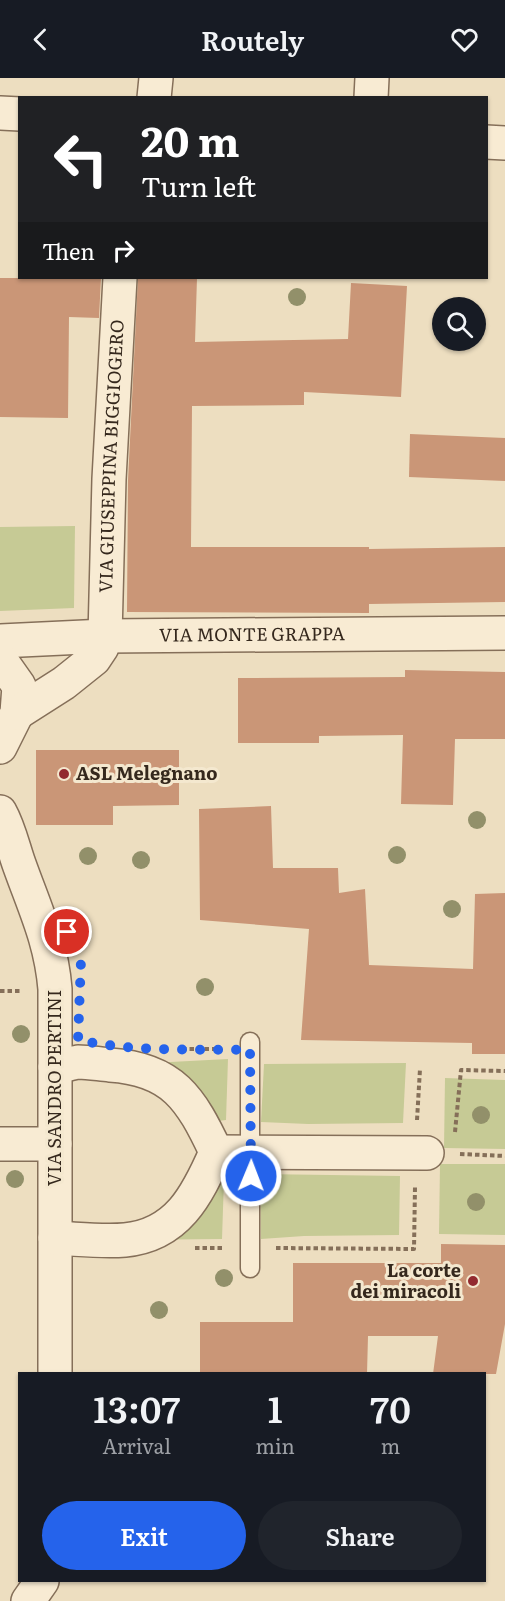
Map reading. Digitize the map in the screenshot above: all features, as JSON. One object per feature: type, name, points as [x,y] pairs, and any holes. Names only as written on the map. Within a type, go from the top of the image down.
[{"type":"street","points":[[154,96],[156,78]]},
{"type":"street","points":[[371,96],[372,78]]},
{"type":"street","points":[[0,113],[18,114]]},
{"type":"street","points":[[488,142],[505,143]]},
{"type":"street","name":"VIA GIUSEPPINA BIGGIOGERO","points":[[105,636],[109,479],[120,279]]},
{"type":"street","name":"VIA MONTE GRAPPA","points":[[0,641],[105,636],[505,633]]},
{"type":"street","points":[[17,713],[64,683],[94,659],[102,647],[105,636]]},
{"type":"street","points":[[0,659],[20,686],[17,713],[0,747]]},
{"type":"street","name":"VIA SANDRO PERTINI","points":[[0,812],[42,924],[52,960],[55,989],[55,1372]]},
{"type":"street","points":[[55,1067],[76,1062],[126,1066],[138,1068],[161,1078],[190,1103],[216,1152],[193,1199],[176,1219],[155,1233],[126,1240],[55,1238]]},
{"type":"street","points":[[0,1144],[55,1144]]},
{"type":"street","points":[[216,1152],[431,1153]]},
{"type":"street","points":[[28,1601],[41,1582]]},
{"type":"lane","points":[[250,1046],[250,1268]]},
{"type":"path","points":[[174,1048],[250,1046]]},
{"type":"path","points":[[420,1069],[431,1153]]},
{"type":"path","points":[[190,1248],[414,1249],[431,1153],[461,1070],[505,1071]]},
{"type":"path","points":[[431,1153],[505,1156]]},
{"type":"green space","points":[[75,526],[74,608],[0,611],[0,527]]},
{"type":"green space","points":[[228,1059],[226,1120],[202,1123],[113,1065]]},
{"type":"green space","points":[[406,1063],[403,1123],[261,1122],[264,1064]]},
{"type":"green space","points":[[445,1078],[505,1080],[505,1149],[444,1148]]},
{"type":"green space","points":[[440,1164],[505,1164],[505,1235],[439,1234]]},
{"type":"green space","points":[[260,1174],[400,1176],[399,1235],[261,1239]]},
{"type":"green space","points":[[204,1179],[224,1179],[222,1239],[125,1240]]},
{"type":"building","points":[[0,278],[101,279],[99,318],[69,317],[68,418],[0,417]]},
{"type":"building","points":[[138,279],[197,279],[195,342],[348,339],[351,283],[407,286],[401,397],[304,392],[304,405],[192,406],[191,547],[369,547],[369,549],[505,547],[505,602],[369,604],[369,613],[127,612],[128,480]]},
{"type":"building","points":[[410,434],[505,438],[505,481],[409,477]]},
{"type":"building","points":[[405,670],[505,672],[505,739],[455,739],[453,805],[401,804],[403,735],[319,736],[319,743],[238,743],[238,678],[405,677]]},
{"type":"building","points":[[36,750],[179,750],[179,805],[113,806],[113,825],[36,825]]},
{"type":"building","points":[[271,806],[273,868],[338,868],[339,893],[365,889],[369,965],[473,969],[475,894],[505,893],[505,1054],[472,1054],[472,1043],[301,1040],[309,929],[200,920],[199,809]]},
{"type":"building","points":[[441,1244],[505,1245],[505,1324],[496,1374],[433,1372],[438,1336],[368,1336],[367,1372],[200,1372],[200,1322],[293,1322],[293,1263],[441,1263]]},
{"type":"place","name":"ASL Melegnano","points":[[64,774]]},
{"type":"place","name":"La corte dei miracoli","points":[[473,1281]]},
{"type":"route","points":[[67,932],[81,960],[78,1040],[96,1044],[152,1048],[250,1050],[251,1176]]}]
